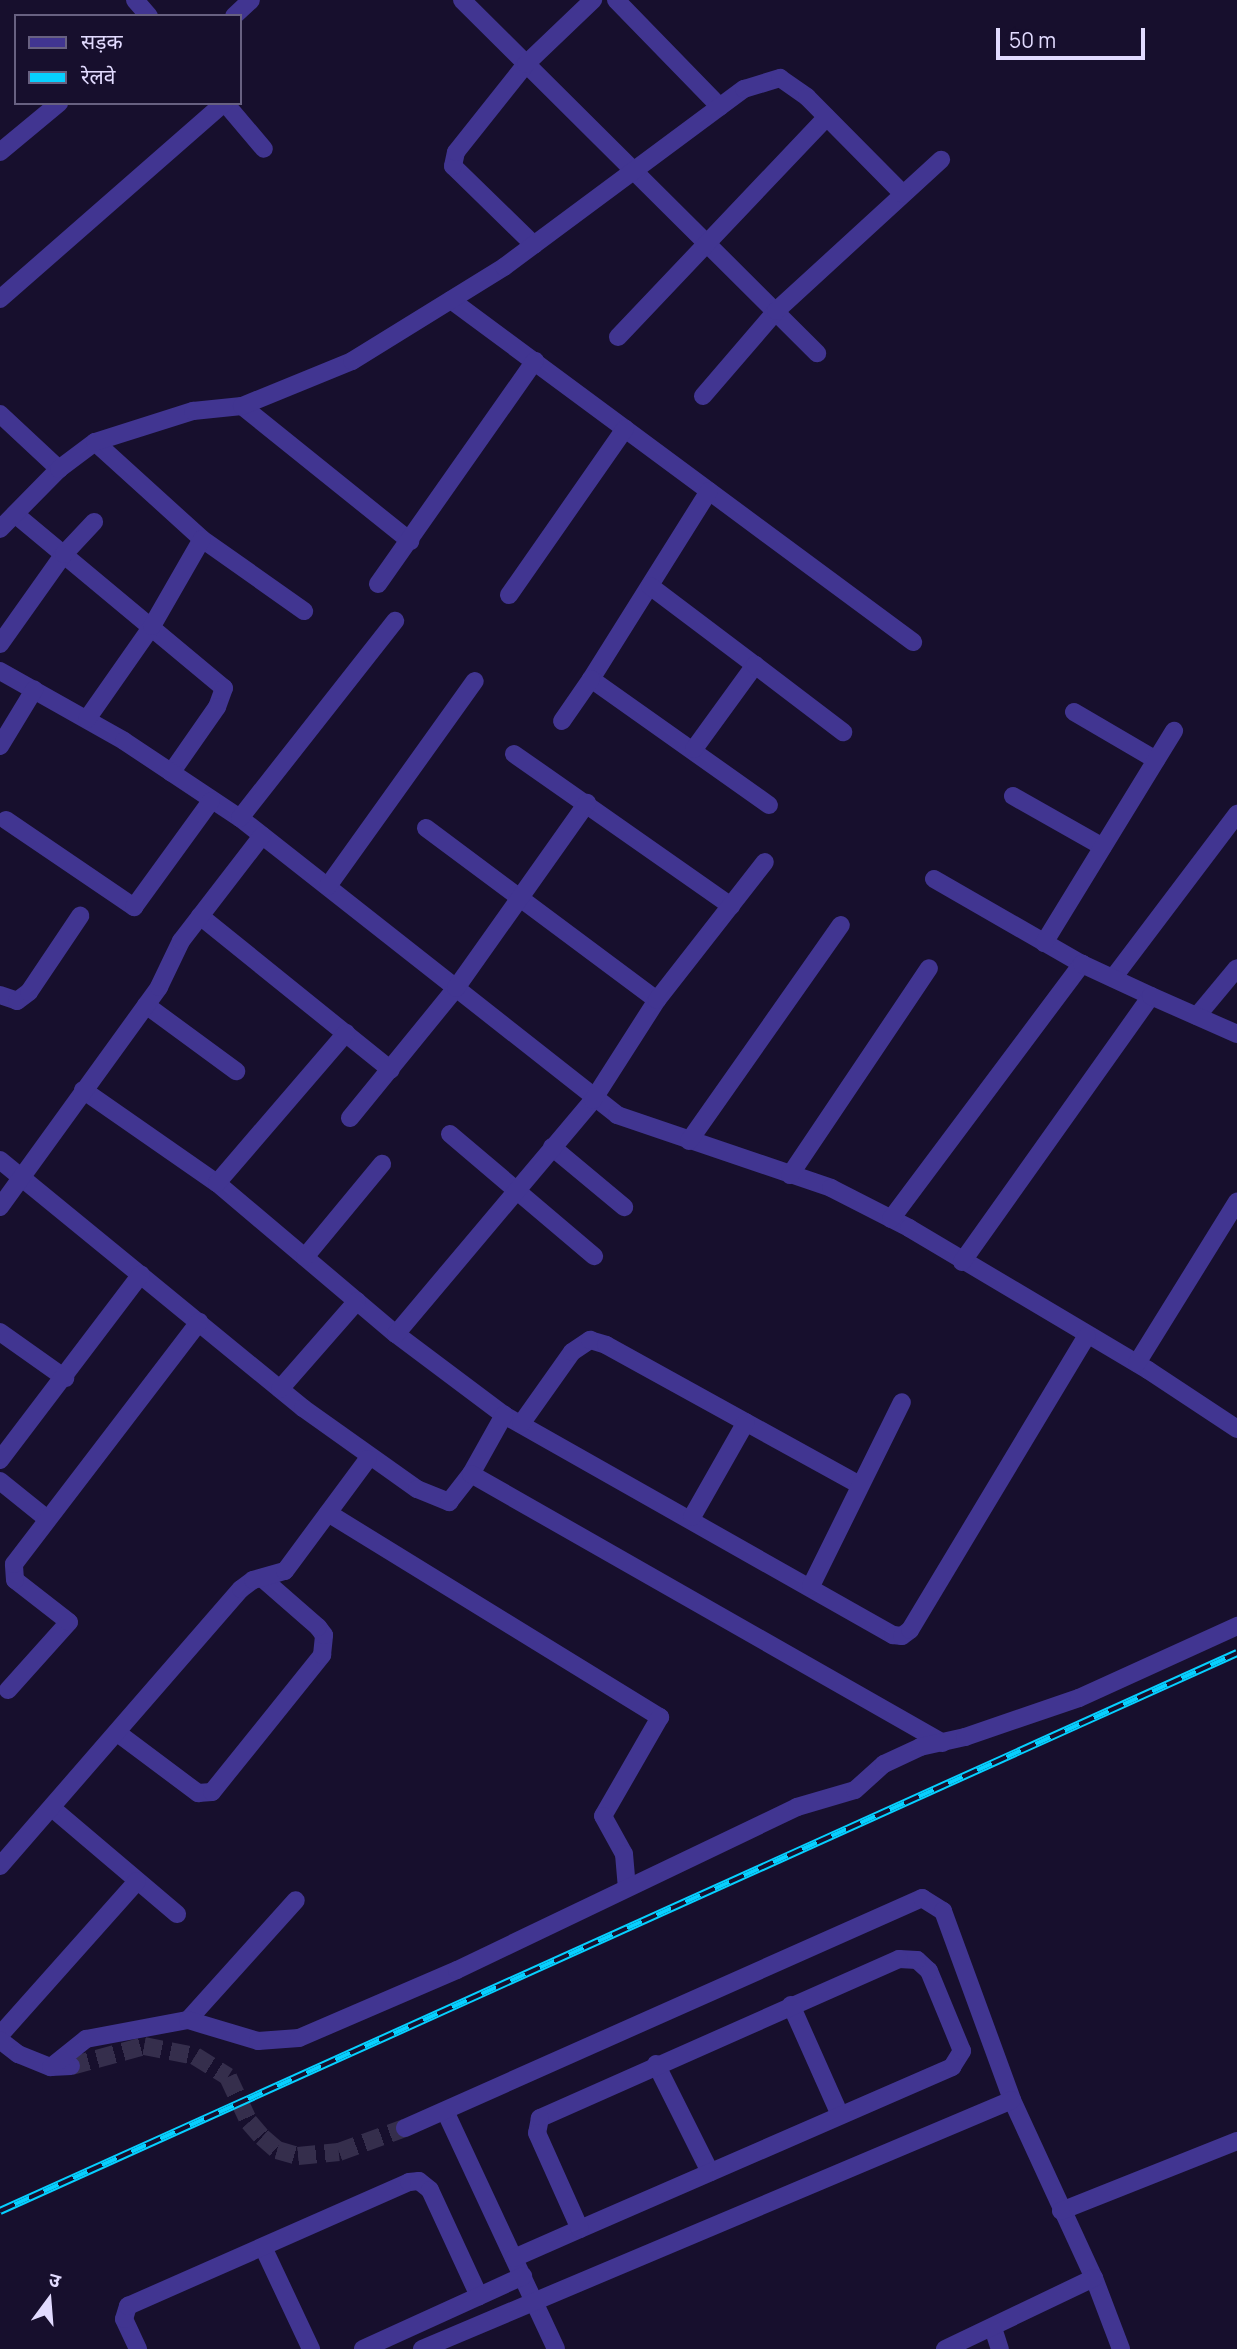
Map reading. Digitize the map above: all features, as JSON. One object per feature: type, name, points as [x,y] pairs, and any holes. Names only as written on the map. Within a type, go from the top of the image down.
[{"type":"street","points":[[135,0],[147,14]]},
{"type":"street","points":[[236,14],[251,0]]},
{"type":"street","points":[[462,0],[817,353]]},
{"type":"street","points":[[534,245],[453,166],[456,152],[526,64],[593,0]]},
{"type":"street","points":[[616,0],[720,107]]},
{"type":"street","points":[[0,529],[59,469],[94,442],[193,411],[242,405],[352,361],[534,245],[744,89],[780,78],[827,117],[903,194]]},
{"type":"street","points":[[0,152],[57,105]]},
{"type":"street","points":[[0,299],[222,105]]},
{"type":"street","points":[[226,105],[264,149]]},
{"type":"street","points":[[618,337],[827,117]]},
{"type":"street","points":[[703,396],[776,311],[941,160]]},
{"type":"street","points":[[451,300],[913,642]]},
{"type":"street","points":[[378,584],[535,362]]},
{"type":"street","points":[[242,405],[410,541]]},
{"type":"street","points":[[0,414],[59,469]]},
{"type":"street","points":[[509,595],[625,429]]},
{"type":"street","points":[[94,442],[202,539],[304,611]]},
{"type":"street","points":[[562,721],[709,491]]},
{"type":"street","points":[[15,514],[224,688],[217,707],[171,773]]},
{"type":"street","points":[[0,644],[64,554],[94,522]]},
{"type":"street","points":[[87,719],[152,626],[202,539]]},
{"type":"street","points":[[650,586],[843,732]]},
{"type":"street","points":[[240,818],[395,621]]},
{"type":"street","points":[[694,749],[755,665]]},
{"type":"street","points":[[0,671],[87,719],[240,818],[593,1100],[617,1115],[831,1188],[891,1219],[1137,1363],[1237,1429]]},
{"type":"street","points":[[591,679],[694,749],[769,805]]},
{"type":"street","points":[[328,886],[475,681]]},
{"type":"street","points":[[0,746],[34,690]]},
{"type":"street","points":[[1074,712],[1156,760]]},
{"type":"street","points":[[1044,943],[1174,732]]},
{"type":"street","points":[[514,754],[731,906]]},
{"type":"street","points":[[1013,796],[1103,847]]},
{"type":"street","points":[[6,820],[134,908],[211,801]]},
{"type":"street","points":[[351,1118],[456,988],[587,803]]},
{"type":"street","points":[[1113,978],[1237,814]]},
{"type":"street","points":[[426,828],[657,1000]]},
{"type":"street","points":[[0,1207],[146,1005],[181,941],[262,836]]},
{"type":"street","points":[[396,1334],[593,1100],[657,1000],[765,862]]},
{"type":"street","points":[[934,879],[1082,964],[1237,1034]]},
{"type":"street","points":[[0,995],[17,1001],[29,992],[80,916]]},
{"type":"street","points":[[200,916],[391,1070]]},
{"type":"street","points":[[689,1141],[841,925]]},
{"type":"street","points":[[891,1219],[1082,964]]},
{"type":"street","points":[[790,1175],[929,968]]},
{"type":"street","points":[[1197,1016],[1237,968]]},
{"type":"street","points":[[962,1262],[1151,996]]},
{"type":"street","points":[[146,1005],[236,1071]]},
{"type":"street","points":[[217,1183],[346,1034]]},
{"type":"street","points":[[83,1090],[217,1183],[396,1334],[505,1415],[692,1517],[881,1630],[902,1636],[911,1630],[1087,1336]]},
{"type":"street","points":[[450,1134],[517,1188],[594,1256]]},
{"type":"street","points":[[552,1147],[624,1207]]},
{"type":"street","points":[[0,1160],[23,1176],[280,1389],[369,1459],[417,1489],[449,1502],[471,1474],[505,1415]]},
{"type":"street","points":[[305,1257],[382,1164]]},
{"type":"street","points":[[1137,1363],[1237,1202]]},
{"type":"street","points":[[0,1460],[65,1378],[141,1274]]},
{"type":"street","points":[[280,1389],[357,1301]]},
{"type":"street","points":[[8,1690],[69,1622],[15,1580],[14,1564],[46,1518],[199,1322]]},
{"type":"street","points":[[0,1332],[65,1378]]},
{"type":"street","points":[[521,1424],[572,1352],[590,1340],[606,1345],[859,1485]]},
{"type":"street","points":[[811,1586],[902,1402]]},
{"type":"street","points":[[692,1517],[746,1422]]},
{"type":"street","points":[[0,1866],[119,1734],[241,1589],[285,1571],[369,1459]]},
{"type":"street","points":[[471,1474],[943,1743]]},
{"type":"street","points":[[0,1481],[46,1518]]},
{"type":"street","points":[[328,1513],[660,1717],[603,1816],[624,1854],[627,1888]]},
{"type":"street","points":[[119,1734],[198,1793],[212,1792],[322,1655],[324,1635],[318,1627],[263,1578]]},
{"type":"street","points":[[51,2067],[86,2039],[188,2020],[214,2025],[248,2040],[299,2038],[457,1970],[797,1807],[855,1790],[884,1764],[920,1746],[943,1743],[1079,1698],[1237,1626]]},
{"type":"street","points":[[52,1808],[177,1914]]},
{"type":"street","points":[[71,2066],[51,2067],[18,2054],[0,2038],[137,1881]]},
{"type":"street","points":[[405,2127],[446,2113],[922,1898],[943,1911],[1012,2100],[1094,2278],[1121,2349]]},
{"type":"street","points":[[188,2020],[296,1900]]},
{"type":"street","points":[[514,2258],[840,2116],[960,2060],[962,2051],[929,1971],[917,1960],[899,1959],[656,2064],[540,2118],[537,2133],[580,2229]]},
{"type":"street","points":[[791,2005],[840,2116]]},
{"type":"street","points":[[656,2064],[710,2172]]},
{"type":"street","points":[[422,2349],[1012,2100]]},
{"type":"street","points":[[446,2113],[556,2349]]},
{"type":"street","points":[[1061,2211],[1237,2141]]},
{"type":"street","points":[[138,2349],[124,2319],[128,2306],[418,2181],[430,2190],[479,2296]]},
{"type":"street","points":[[263,2246],[312,2349]]},
{"type":"street","points":[[363,2349],[523,2276]]},
{"type":"street","points":[[945,2349],[1094,2278]]},
{"type":"street","points":[[993,2328],[1000,2349]]},
{"type":"tunnel","points":[[71,2066],[144,2046],[195,2056],[228,2077],[249,2122],[262,2137],[277,2150],[298,2156],[339,2152],[405,2128]]},
{"type":"railway","points":[[0,2211],[1237,1653]]}]
